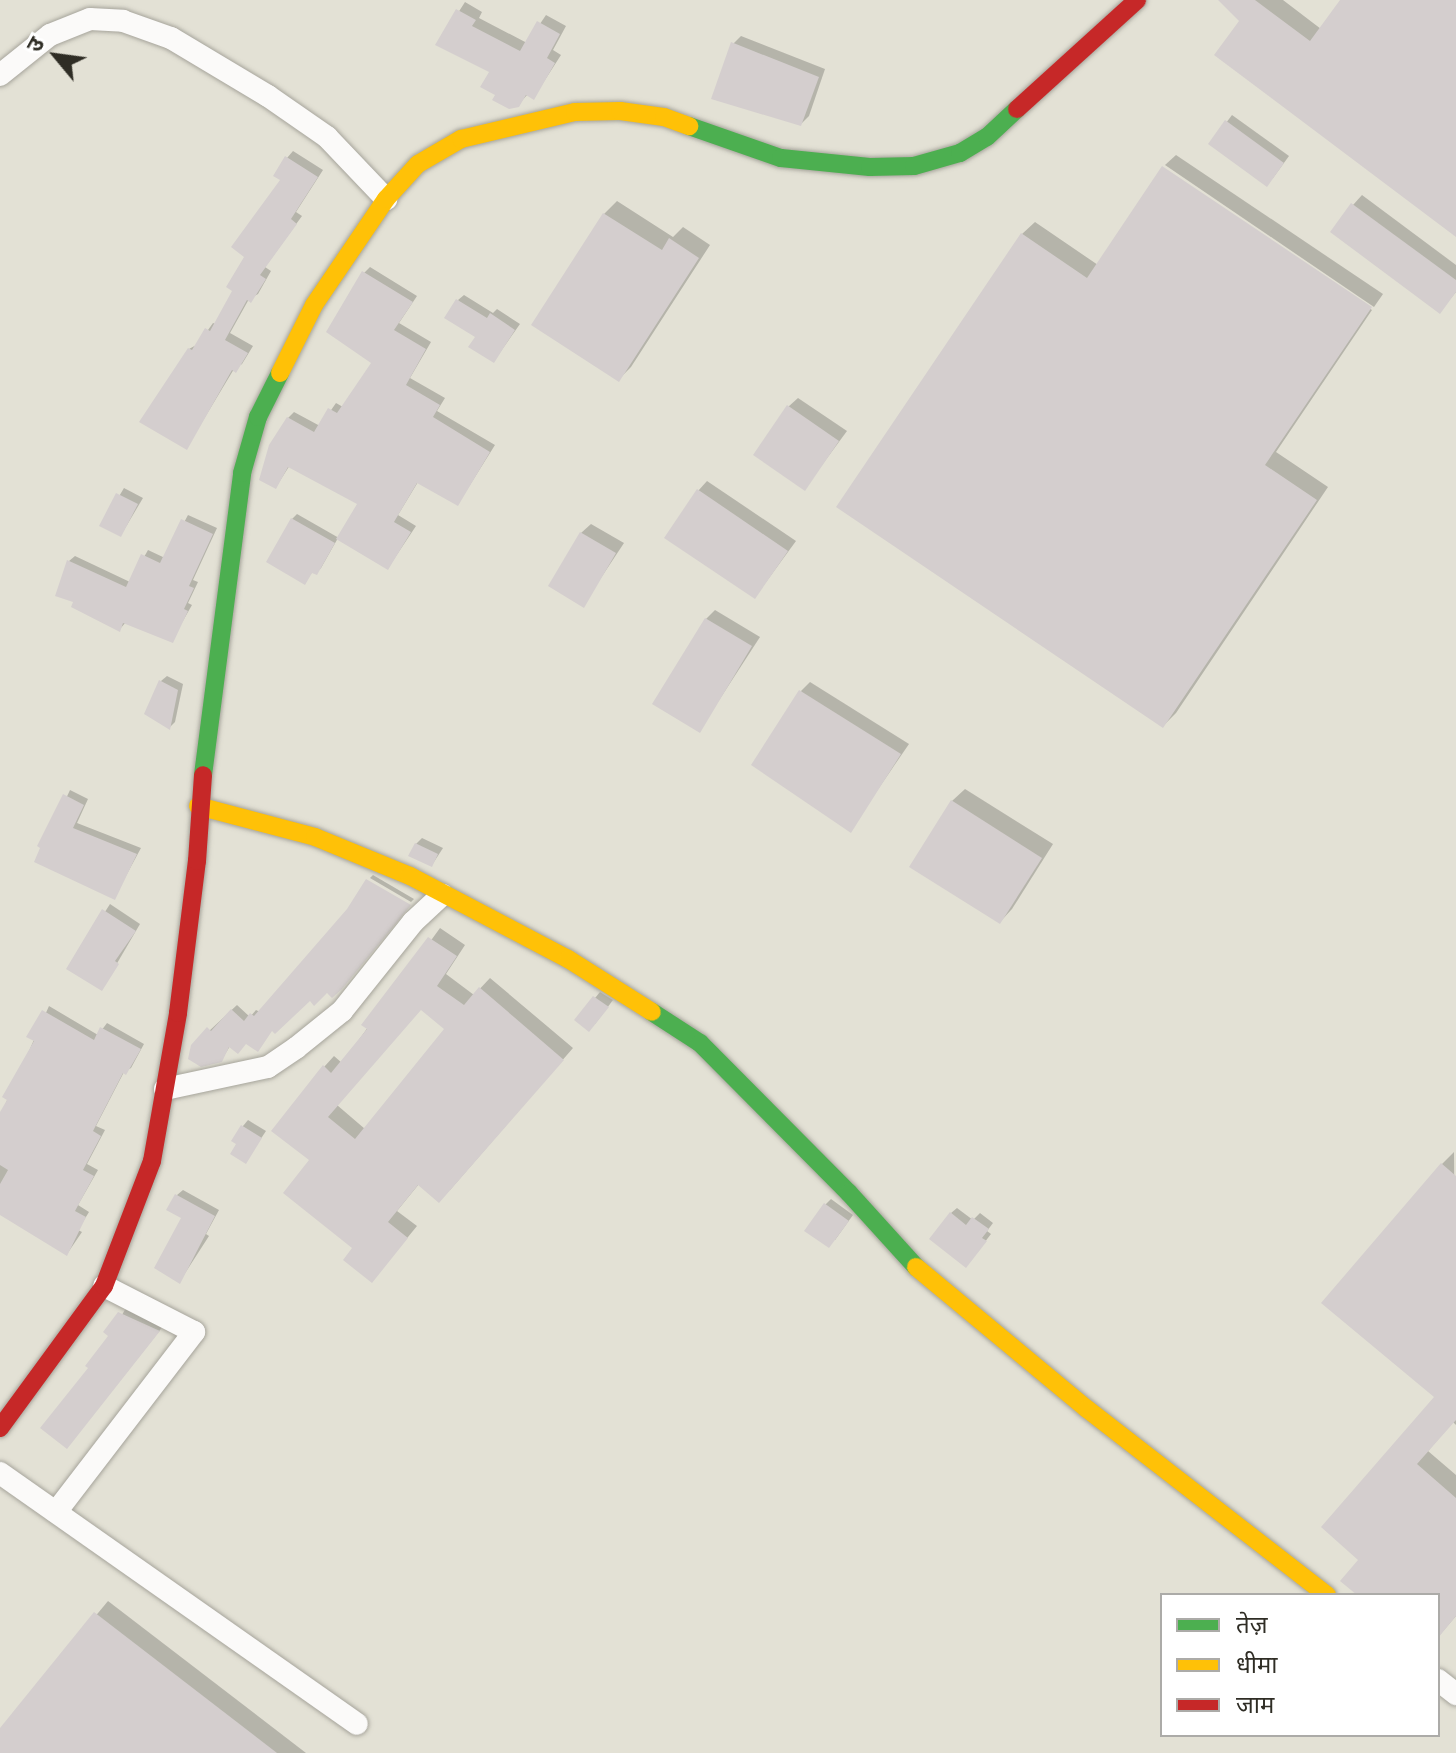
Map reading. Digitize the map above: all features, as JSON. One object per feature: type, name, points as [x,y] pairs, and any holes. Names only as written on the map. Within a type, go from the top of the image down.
[{"type":"street","points":[[0,1428],[104,1286],[152,1161],[197,861],[198,806],[225,625],[242,473],[258,417],[314,305],[386,199],[418,164],[461,139],[575,112],[620,111],[664,117],[781,158],[870,167],[914,166],[960,153],[987,137],[1137,0]]},
{"type":"street","points":[[0,75],[50,35],[90,19],[123,21],[171,38],[268,96],[327,137],[386,199]]},
{"type":"street","points":[[198,806],[315,837],[410,876],[568,959],[700,1043],[818,1161],[908,1261],[1087,1409],[1324,1593]]},
{"type":"street","points":[[165,1089],[268,1067],[296,1048],[342,1011],[413,922],[442,895]]},
{"type":"street","points":[[56,1512],[194,1332],[104,1286]]},
{"type":"street","points":[[0,1473],[357,1724]]},
{"type":"street","points":[[1440,1682],[1456,1694]]},
{"type":"building","points":[[1218,0],[1255,0],[1310,41],[1340,0],[1456,0],[1456,237],[1214,55],[1239,21]]},
{"type":"building","points":[[456,9],[476,20],[472,26],[520,51],[537,21],[560,34],[547,58],[555,63],[534,100],[526,95],[519,107],[509,109],[492,100],[495,95],[480,87],[489,72],[435,45]]},
{"type":"building","points":[[731,42],[819,77],[801,126],[711,99]]},
{"type":"building","points":[[1225,120],[1284,163],[1267,187],[1208,144]]},
{"type":"building","points":[[285,156],[318,177],[291,219],[297,224],[260,275],[266,279],[251,303],[247,300],[225,340],[248,353],[236,373],[232,370],[187,450],[139,422],[188,348],[192,350],[205,328],[210,331],[232,291],[226,287],[244,257],[231,247],[280,180],[273,176]]},
{"type":"building","points":[[1162,166],[1372,307],[1265,465],[1317,500],[1163,728],[836,507],[1021,233],[1087,278]]},
{"type":"building","points":[[1351,203],[1456,280],[1456,292],[1440,314],[1330,232]]},
{"type":"building","points":[[603,213],[662,250],[669,238],[699,258],[619,382],[531,325]]},
{"type":"building","points":[[362,271],[413,302],[394,330],[426,349],[406,385],[440,405],[433,417],[490,452],[458,506],[417,483],[394,522],[411,532],[388,570],[336,539],[357,504],[288,467],[276,489],[259,480],[269,445],[287,417],[314,432],[328,408],[337,413],[371,363],[326,332]]},
{"type":"building","points":[[456,299],[487,318],[490,313],[515,330],[494,363],[468,347],[475,337],[444,318]]},
{"type":"building","points":[[787,405],[839,441],[805,491],[753,455]]},
{"type":"building","points":[[697,489],[788,551],[755,599],[664,538]]},
{"type":"building","points":[[116,493],[138,504],[121,537],[99,526]]},
{"type":"building","points":[[291,518],[335,543],[317,575],[312,573],[305,585],[266,562]]},
{"type":"building","points":[[181,519],[213,534],[189,586],[194,588],[184,609],[188,611],[173,643],[123,623],[120,632],[71,607],[73,602],[55,596],[67,560],[126,587],[141,554],[160,563]]},
{"type":"building","points":[[580,532],[616,553],[584,608],[548,586]]},
{"type":"building","points":[[705,618],[752,646],[700,733],[652,704]]},
{"type":"building","points":[[159,680],[178,690],[170,730],[144,714]]},
{"type":"building","points":[[799,690],[901,754],[851,833],[751,765]]},
{"type":"building","points":[[63,794],[84,805],[73,828],[137,854],[115,900],[34,862],[40,848],[37,846]]},
{"type":"building","points":[[951,800],[1042,858],[1000,924],[909,867]]},
{"type":"building","points":[[415,843],[438,854],[432,867],[408,856]]},
{"type":"building","points":[[366,879],[411,905],[342,989],[332,998],[327,993],[314,1006],[310,1001],[275,1034],[272,1031],[258,1052],[246,1044],[238,1054],[229,1047],[222,1062],[201,1067],[188,1059],[191,1045],[207,1027],[211,1031],[231,1009],[244,1021],[250,1013],[254,1016],[347,909]]},
{"type":"building","points":[[102,909],[136,931],[115,961],[119,964],[102,991],[66,969]]},
{"type":"building","points":[[428,937],[457,956],[437,986],[464,1005],[479,987],[564,1060],[439,1203],[418,1185],[388,1222],[408,1238],[372,1283],[343,1260],[352,1248],[283,1193],[309,1160],[271,1131],[323,1065],[331,1073],[367,1029],[361,1025]],"holes":[[[421,1010],[444,1029],[355,1139],[328,1117]]]},
{"type":"building","points":[[593,996],[609,1007],[589,1032],[574,1020]]},
{"type":"building","points":[[42,1010],[94,1040],[100,1027],[141,1049],[126,1075],[123,1073],[93,1131],[101,1136],[83,1170],[94,1176],[75,1211],[86,1217],[67,1256],[0,1215],[0,1184],[8,1170],[0,1165],[0,1112],[7,1100],[2,1097],[34,1041],[26,1037]]},
{"type":"building","points":[[241,1125],[262,1138],[246,1164],[230,1154],[236,1144],[231,1141]]},
{"type":"building","points":[[1441,1163],[1456,1176],[1456,1420],[1417,1464],[1456,1498],[1456,1616],[1440,1636],[1440,1593],[1355,1593],[1340,1581],[1358,1560],[1321,1527],[1434,1397],[1321,1303]]},
{"type":"building","points":[[175,1194],[215,1216],[180,1284],[154,1268],[181,1218],[166,1210]]},
{"type":"building","points":[[824,1203],[849,1221],[829,1248],[804,1231]]},
{"type":"building","points":[[950,1212],[966,1225],[972,1217],[989,1229],[982,1238],[987,1241],[966,1268],[929,1239]]},
{"type":"building","points":[[118,1312],[160,1331],[67,1449],[40,1428],[88,1368],[85,1366],[108,1336],[103,1332]]},
{"type":"building","points":[[94,1612],[277,1753],[0,1753],[0,1728]]},
{"type":"traffic: fast","points":[[689,126],[781,158],[870,167],[914,166],[960,153],[987,137],[1017,109]]},
{"type":"traffic: fast","points":[[203,775],[242,473],[258,417],[280,373]]},
{"type":"traffic: fast","points":[[652,1012],[700,1043],[849,1193],[916,1267]]},
{"type":"traffic: slow","points":[[280,373],[314,305],[386,199],[418,164],[461,139],[575,112],[620,111],[664,117],[689,126]]},
{"type":"traffic: slow","points":[[198,806],[315,837],[410,876],[568,959],[652,1012]]},
{"type":"traffic: slow","points":[[916,1267],[1087,1409],[1324,1593]]},
{"type":"traffic: jam","points":[[1017,109],[1137,0]]},
{"type":"traffic: jam","points":[[0,1428],[104,1286],[152,1161],[178,1013],[197,861],[203,775]]}]
